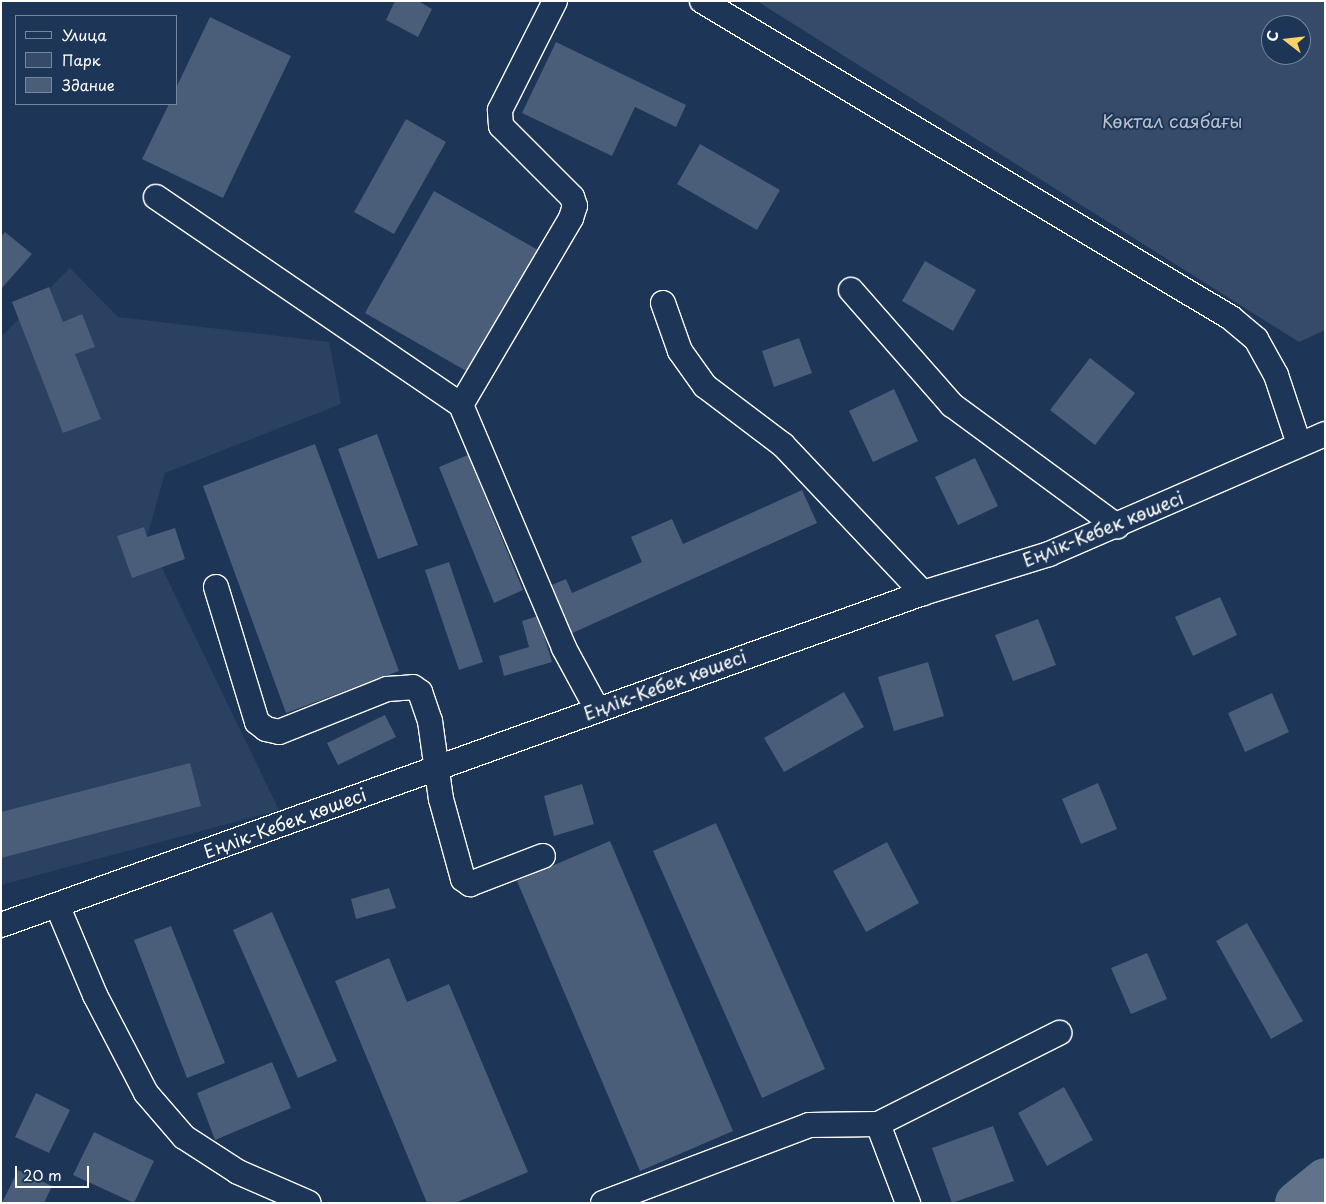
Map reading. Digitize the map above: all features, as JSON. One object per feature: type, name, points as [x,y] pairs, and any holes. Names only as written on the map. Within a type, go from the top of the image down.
[{"type":"street","points":[[460,405],[571,218],[575,206],[572,197],[501,126],[500,110],[555,1]]},
{"type":"street","points":[[702,1],[1231,318],[1256,339],[1276,375],[1299,444]]},
{"type":"street","points":[[156,197],[460,405],[564,648],[597,709]]},
{"type":"street","points":[[851,290],[952,405],[1117,526]]},
{"type":"street","points":[[663,303],[680,351],[705,386],[783,445],[923,593]]},
{"type":"street","name":"Еңлік-Кебек көшесі","points":[[1,925],[923,593],[1049,554],[1325,434]]},
{"type":"street","points":[[216,587],[257,722],[266,730],[279,732],[387,690],[413,688],[420,692],[430,721],[435,768],[455,858],[467,883],[543,856]]},
{"type":"street","points":[[57,905],[95,996],[146,1093],[184,1137],[238,1172],[310,1203]]},
{"type":"street","points":[[603,1203],[809,1125],[878,1124],[1060,1033]]},
{"type":"street","points":[[878,1124],[908,1203]]},
{"type":"shaded area","points":[[70,268],[118,317],[329,342],[341,404],[165,473],[147,537],[279,810],[1,885],[1,337]]},
{"type":"green space","name":"Көктал саябағы","points":[[757,1],[1325,1],[1325,330],[1299,342]]},
{"type":"building","points":[[395,1],[418,1],[432,9],[418,37],[386,20]]},
{"type":"building","points":[[210,17],[291,56],[223,198],[142,159],[169,105],[178,105],[178,84]]},
{"type":"building","points":[[556,42],[686,105],[676,127],[635,107],[612,156],[522,113]]},
{"type":"building","points":[[406,119],[446,142],[394,234],[354,212]]},
{"type":"building","points":[[700,144],[780,190],[757,230],[677,184]]},
{"type":"building","points":[[434,191],[538,250],[468,372],[365,313]]},
{"type":"building","points":[[5,232],[32,254],[1,289],[1,237]]},
{"type":"building","points":[[925,261],[976,290],[953,331],[902,301]]},
{"type":"building","points":[[49,287],[63,322],[82,314],[95,347],[75,354],[101,419],[63,433],[12,302]]},
{"type":"building","points":[[799,338],[812,373],[774,387],[762,351]]},
{"type":"building","points":[[1090,358],[1135,393],[1095,445],[1050,410]]},
{"type":"building","points":[[894,389],[918,441],[873,462],[849,411]]},
{"type":"building","points":[[377,434],[418,545],[378,559],[338,449]]},
{"type":"building","points":[[315,444],[399,671],[286,713],[203,486]]},
{"type":"building","points":[[468,455],[523,590],[494,603],[439,467]]},
{"type":"building","points":[[975,458],[998,506],[958,525],[935,477]]},
{"type":"building","points":[[802,490],[817,523],[568,635],[547,587],[566,579],[572,593],[642,562],[631,537],[672,519],[683,544]]},
{"type":"building","points":[[144,527],[147,537],[175,528],[185,559],[132,578],[117,536]]},
{"type":"building","points":[[449,562],[483,662],[459,670],[425,570]]},
{"type":"building","points":[[1220,597],[1237,635],[1193,656],[1175,617]]},
{"type":"building","points":[[538,616],[552,662],[504,676],[499,656],[529,647],[522,621]]},
{"type":"building","points":[[1038,619],[1056,665],[1013,681],[995,635]]},
{"type":"building","points":[[928,662],[944,716],[894,731],[878,677]]},
{"type":"building","points":[[844,692],[864,727],[784,772],[764,738]]},
{"type":"building","points":[[1272,693],[1289,732],[1245,752],[1228,713]]},
{"type":"building","points":[[385,715],[396,737],[338,765],[327,743]]},
{"type":"building","points":[[190,763],[201,806],[1,858],[1,812]]},
{"type":"building","points":[[1098,783],[1117,829],[1081,844],[1062,799]]},
{"type":"building","points":[[582,784],[594,824],[554,836],[544,796]]},
{"type":"building","points":[[716,823],[825,1069],[762,1098],[653,851]]},
{"type":"building","points":[[610,841],[733,1131],[640,1171],[517,881]]},
{"type":"building","points":[[887,842],[919,903],[866,932],[833,871]]},
{"type":"building","points":[[389,888],[396,908],[356,919],[351,899]]},
{"type":"building","points":[[272,912],[337,1061],[298,1078],[233,930]]},
{"type":"building","points":[[1247,923],[1303,1021],[1271,1039],[1216,941]]},
{"type":"building","points":[[171,926],[225,1063],[187,1078],[134,940]]},
{"type":"building","points":[[1147,953],[1167,999],[1131,1014],[1111,968]]},
{"type":"building","points":[[389,958],[407,1002],[449,984],[528,1172],[455,1203],[427,1203],[335,981]]},
{"type":"building","points":[[272,1062],[291,1108],[215,1140],[197,1093]]},
{"type":"building","points":[[1064,1087],[1093,1140],[1047,1166],[1018,1113]]},
{"type":"building","points":[[36,1093],[70,1110],[49,1153],[15,1137]]},
{"type":"building","points":[[993,1126],[1014,1181],[952,1203],[932,1148]]},
{"type":"building","points":[[94,1132],[154,1161],[134,1203],[73,1175]]},
{"type":"building","points":[[18,1170],[52,1186],[44,1203],[2,1203]]},
{"type":"waterway","points":[[1297,1203],[1325,1180]]}]
